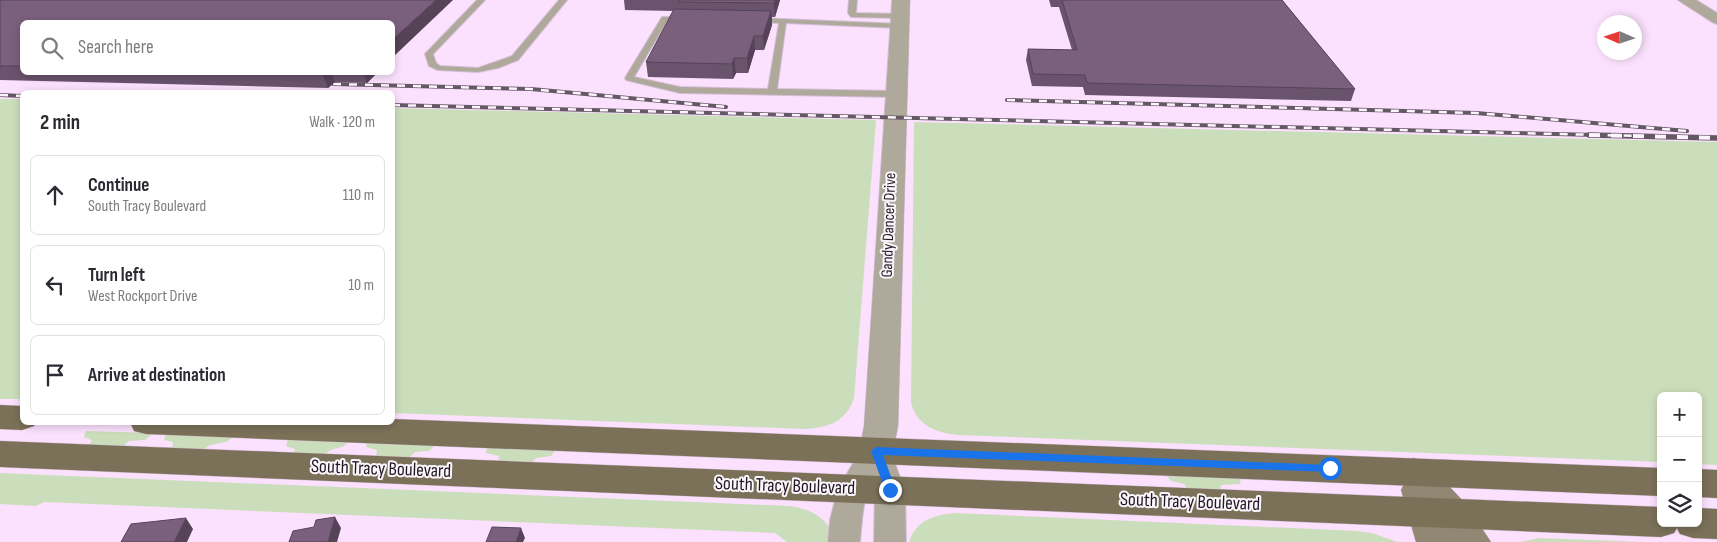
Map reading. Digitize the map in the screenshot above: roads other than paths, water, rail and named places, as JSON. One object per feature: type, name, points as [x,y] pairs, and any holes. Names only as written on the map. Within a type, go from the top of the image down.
[{"type":"main road","points":[[0,417],[20,418]]},
{"type":"main road","points":[[222,425],[1657,482]]},
{"type":"main road","name":"South Tracy Boulevard","points":[[0,454],[890,490],[1437,522],[1657,522]]},
{"type":"main road","points":[[1414,472],[1437,522],[1472,542]]},
{"type":"main road","points":[[1702,483],[1717,484]]},
{"type":"main road","points":[[1702,523],[1717,524]]},
{"type":"street","points":[[1685,0],[1717,18]]},
{"type":"street","name":"Gandy Dancer Drive","points":[[876,451],[881,426],[900,14]]},
{"type":"street","points":[[844,542],[846,520],[853,489],[876,451]]},
{"type":"street","points":[[876,451],[890,490],[890,542]]},
{"type":"lane","points":[[481,0],[429,54],[432,64],[438,68],[478,70],[515,58],[563,0]]},
{"type":"lane","points":[[853,0],[852,13],[854,15],[900,14]]},
{"type":"lane","points":[[744,20],[783,21],[900,14]]},
{"type":"lane","points":[[694,19],[665,19],[629,78],[680,90],[895,94]]},
{"type":"lane","points":[[772,92],[783,21]]},
{"type":"railway","points":[[333,84],[531,89],[726,107]]},
{"type":"railway","points":[[0,95],[20,96]]},
{"type":"railway","points":[[1007,100],[1476,113],[1687,131]]},
{"type":"railway","points":[[395,105],[1639,136]]},
{"type":"railway","points":[[1589,135],[1717,138]]}]
